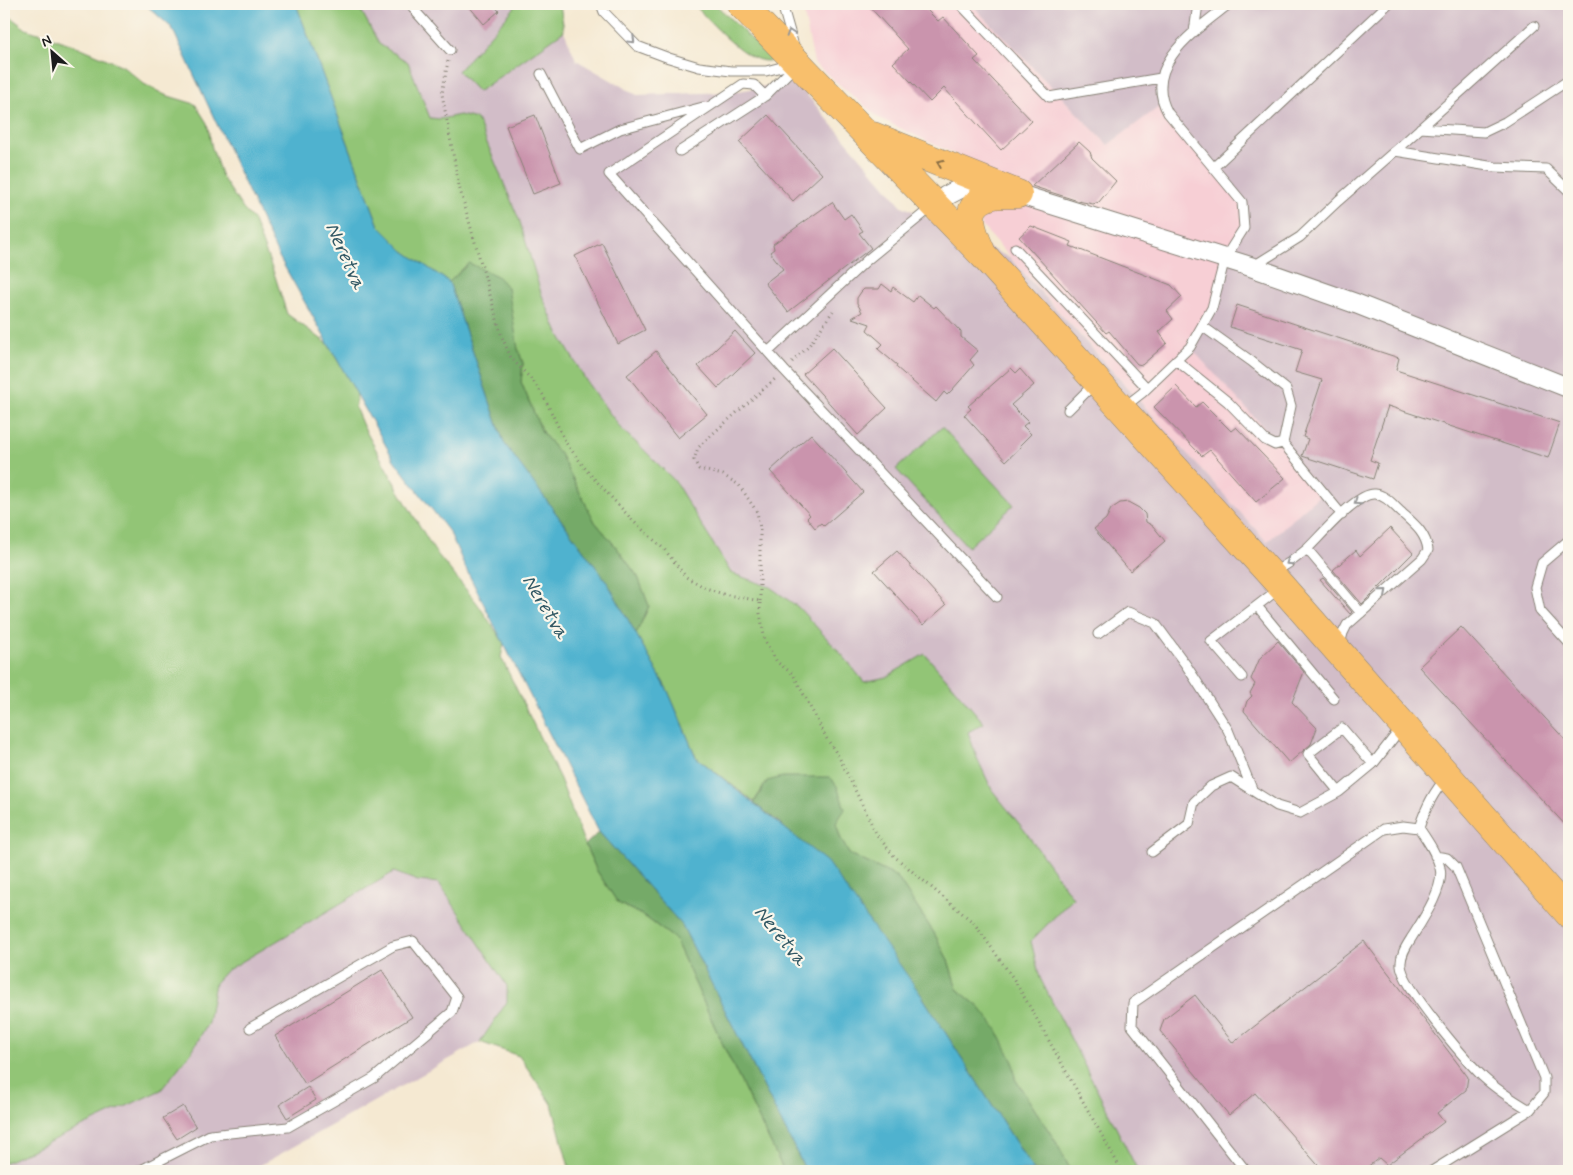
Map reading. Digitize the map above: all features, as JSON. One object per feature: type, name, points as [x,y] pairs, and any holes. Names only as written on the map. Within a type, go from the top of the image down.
[{"type":"main road","points":[[740,4],[983,254],[1276,580],[1569,914]]},
{"type":"main road","points":[[865,132],[1018,194]]},
{"type":"main road","points":[[983,254],[972,229],[971,218],[973,208],[980,200],[988,196],[1018,194]]},
{"type":"street","points":[[935,205],[955,190],[965,186],[977,185],[1018,194],[1252,267],[1357,304],[1569,388]]},
{"type":"lane","points":[[411,4],[450,50]]},
{"type":"lane","points":[[601,4],[604,12],[638,46],[668,58],[699,67],[731,71],[766,71],[798,63]]},
{"type":"lane","points":[[782,4],[798,63]]},
{"type":"lane","points":[[960,4],[1049,97],[1161,78]]},
{"type":"lane","points":[[1194,32],[1198,4]]},
{"type":"lane","points":[[1122,409],[1190,347],[1212,308],[1225,258],[1244,228],[1242,202],[1168,113],[1161,98],[1161,78],[1166,63],[1194,32],[1229,4]]},
{"type":"lane","points":[[1214,167],[1388,4]]},
{"type":"lane","points":[[1252,267],[1300,237],[1534,26]]},
{"type":"lane","points":[[680,151],[765,96],[798,63]]},
{"type":"lane","points":[[541,74],[580,149],[620,129],[711,105]]},
{"type":"lane","points":[[1420,128],[1484,132],[1505,122],[1569,80]]},
{"type":"lane","points":[[765,96],[754,85],[743,84],[609,174],[784,370],[997,597]]},
{"type":"lane","points":[[1395,151],[1495,167],[1546,169],[1569,192]]},
{"type":"lane","points":[[768,352],[868,260],[935,205]]},
{"type":"lane","points":[[1016,248],[1147,388]]},
{"type":"lane","points":[[1202,326],[1286,389],[1291,406],[1283,443]]},
{"type":"lane","points":[[1176,360],[1228,402],[1265,440],[1275,444],[1283,443]]},
{"type":"lane","points":[[1068,410],[1097,381]]},
{"type":"lane","points":[[1283,443],[1342,515]]},
{"type":"lane","points":[[1242,677],[1211,641],[1257,606],[1289,563],[1307,549],[1357,500],[1373,493],[1384,496],[1420,530],[1427,540],[1428,550],[1422,559],[1348,625],[1343,633],[1338,651]]},
{"type":"lane","points":[[1569,540],[1542,563],[1535,587],[1540,611],[1569,643]]},
{"type":"lane","points":[[1307,549],[1361,613]]},
{"type":"lane","points":[[1257,606],[1334,699]]},
{"type":"lane","points":[[1098,634],[1128,612],[1155,623],[1186,664],[1228,730],[1252,789]]},
{"type":"lane","points":[[1152,852],[1189,824],[1194,802],[1211,786],[1230,777],[1277,806],[1300,813],[1339,792],[1373,764],[1404,725]]},
{"type":"lane","points":[[1339,792],[1308,754],[1342,728],[1373,764]]},
{"type":"lane","points":[[1448,776],[1438,786],[1425,810],[1419,828],[1441,869],[1439,887],[1404,951],[1401,965],[1405,977],[1415,994],[1436,1022],[1483,1077],[1507,1097],[1530,1110]]},
{"type":"lane","points":[[1246,1171],[1132,1026],[1133,1003],[1384,828],[1403,826],[1419,828]]},
{"type":"lane","points":[[1432,1171],[1530,1110],[1544,1092],[1544,1078],[1456,867],[1447,858],[1435,856]]},
{"type":"lane","points":[[138,1171],[210,1135],[288,1128],[374,1078],[452,1012],[457,997],[414,941],[393,946],[250,1028]]},
{"type":"path","points":[[450,50],[442,94],[459,186],[502,337],[511,358],[533,381],[543,396],[566,443],[634,522],[664,549],[686,578],[723,594],[760,601]]},
{"type":"path","points":[[835,307],[808,347],[709,437],[698,448],[694,460],[699,470],[723,475],[739,485],[757,512],[760,528],[760,613],[765,641],[777,662],[793,674],[827,739],[839,757],[877,835],[894,856],[974,923],[1022,992],[1122,1171]]},
{"type":"shaded area","points":[[345,4],[513,4],[515,7],[478,92],[564,31],[576,60],[637,95],[733,92],[795,81],[902,206],[1010,258],[1267,542],[1323,492],[1190,347],[1212,308],[1225,258],[1244,228],[1242,202],[1163,104],[1108,145],[971,4],[1569,4],[1569,1171],[1138,1171],[1040,978],[1031,941],[1025,831],[992,790],[977,758],[968,732],[983,723],[925,655],[886,677],[864,683],[844,657],[798,607],[770,587],[731,573],[674,480],[622,431],[588,384],[557,331],[541,293],[520,222],[477,119],[460,115],[440,119],[430,118],[408,62],[379,44],[362,12]]},
{"type":"shaded area","points":[[802,4],[971,4],[1108,145],[1163,103],[1242,202],[1324,492],[1267,542],[982,226],[967,160],[879,118],[814,63]]},
{"type":"shaded area","points":[[394,872],[418,881],[439,883],[507,986],[507,1002],[480,1042],[250,1171],[7,1171],[4,1163],[161,1090],[208,1023],[215,983],[226,971]]},
{"type":"green space","points":[[296,4],[345,4],[362,12],[379,44],[408,62],[430,118],[440,119],[460,115],[477,119],[520,222],[541,293],[557,331],[588,384],[622,430],[674,480],[731,573],[770,587],[798,607],[844,657],[864,682],[886,677],[925,654],[984,723],[968,732],[977,758],[992,790],[1025,831],[1073,898],[1031,941],[1040,978],[1138,1171],[1071,1171],[1056,1142],[1015,1079],[1013,1062],[979,1007],[957,989],[948,960],[934,933],[897,877],[849,854],[840,837],[836,823],[767,781],[754,802],[696,757],[668,691],[636,634],[649,606],[638,577],[595,522],[560,454],[542,432],[521,382],[523,363],[518,349],[469,263],[449,282],[404,251],[379,226]]},
{"type":"green space","points":[[513,4],[560,4],[564,31],[478,92],[458,71],[515,7]]},
{"type":"green space","points":[[693,4],[715,4],[773,60],[763,61],[741,50],[719,31]]},
{"type":"green space","points":[[4,12],[26,29],[79,47],[123,66],[144,84],[165,95],[195,104],[207,123],[212,148],[222,177],[243,209],[253,219],[275,276],[287,314],[328,344],[357,394],[355,407],[363,426],[399,491],[434,550],[477,603],[504,643],[501,657],[560,779],[597,871],[618,903],[644,916],[675,939],[723,1045],[784,1171],[570,1171],[552,1104],[519,1056],[480,1042],[507,1002],[507,986],[439,883],[418,881],[394,872],[226,971],[215,983],[208,1023],[192,1051],[161,1090],[4,1163]]},
{"type":"green space","points":[[469,263],[497,276],[508,288],[518,349],[523,363],[521,382],[542,432],[560,454],[595,522],[638,577],[649,606],[636,634],[607,582],[504,443],[449,282]]},
{"type":"green space","points":[[942,427],[1014,505],[968,547],[896,469]]},
{"type":"green space","points":[[783,777],[830,777],[837,786],[845,809],[836,823],[840,837],[849,854],[897,877],[934,933],[948,960],[957,989],[979,1007],[996,1028],[1013,1062],[1015,1079],[1056,1142],[1071,1171],[1034,1171],[922,996],[780,823],[754,803],[767,781]]},
{"type":"green space","points":[[599,832],[682,925],[806,1171],[784,1171],[723,1045],[675,939],[644,916],[618,903],[597,871],[585,845]]},
{"type":"water","name":"Neretva","points":[[145,4],[296,4],[379,226],[404,251],[449,282],[504,443],[607,582],[668,691],[696,757],[827,862],[922,996],[1034,1171],[806,1171],[682,925],[599,832],[465,567],[450,533],[394,460],[278,255],[172,28]]},
{"type":"building","points":[[467,4],[493,4],[499,11],[484,24]]},
{"type":"building","points":[[867,4],[921,4],[938,21],[943,17],[979,56],[974,60],[1032,121],[1001,150],[944,88],[930,102],[893,63],[908,49]]},
{"type":"building","points":[[535,115],[561,183],[533,194],[506,126]]},
{"type":"building","points":[[768,115],[822,174],[793,201],[739,142]]},
{"type":"building","points":[[1079,142],[1090,152],[1092,158],[1116,181],[1099,202],[1093,204],[1078,201],[1032,186]]},
{"type":"building","points":[[832,202],[844,219],[851,214],[863,231],[859,233],[871,248],[788,312],[765,283],[783,269],[770,252],[774,249],[773,244]]},
{"type":"building","points":[[1031,226],[1072,242],[1070,246],[1171,285],[1182,297],[1167,311],[1173,319],[1159,332],[1167,343],[1142,365],[1137,364],[1109,331],[1106,333],[1019,237]]},
{"type":"building","points":[[602,243],[645,330],[618,344],[575,256]]},
{"type":"building","points":[[882,284],[891,291],[893,287],[913,302],[918,295],[934,308],[936,306],[961,332],[961,337],[978,351],[970,360],[974,365],[947,395],[944,392],[936,402],[878,349],[883,344],[867,330],[870,324],[852,318],[862,312],[857,303],[857,298],[861,292],[864,289],[879,289]]},
{"type":"building","points":[[1237,305],[1399,358],[1396,370],[1560,423],[1548,458],[1388,406],[1370,460],[1378,463],[1373,479],[1302,456],[1308,439],[1303,437],[1322,380],[1295,372],[1302,350],[1230,327]]},
{"type":"building","points":[[735,331],[755,353],[718,388],[698,366]]},
{"type":"building","points":[[832,348],[887,408],[858,435],[803,374]]},
{"type":"building","points":[[656,351],[707,414],[678,438],[627,375]]},
{"type":"building","points":[[1011,368],[1016,373],[1020,369],[1034,385],[1011,405],[1028,422],[1023,426],[1031,434],[1006,461],[964,415],[971,409],[968,406]]},
{"type":"building","points":[[1176,386],[1196,407],[1202,402],[1231,431],[1236,427],[1285,478],[1256,502],[1210,450],[1202,456],[1154,407]]},
{"type":"building","points":[[811,434],[863,492],[824,526],[821,523],[815,528],[807,518],[810,515],[770,471]]},
{"type":"building","points":[[1128,502],[1145,514],[1146,522],[1153,526],[1165,541],[1130,571],[1094,529],[1106,519],[1111,509],[1120,503]]},
{"type":"building","points":[[1390,528],[1413,553],[1362,604],[1333,570],[1356,550],[1360,556]]},
{"type":"building","points":[[897,551],[946,605],[923,625],[874,571]]},
{"type":"building","points":[[1323,578],[1352,612],[1350,614],[1320,580]]},
{"type":"building","points":[[1461,627],[1569,744],[1569,829],[1419,667]]},
{"type":"building","points":[[1278,641],[1304,672],[1292,702],[1317,728],[1311,744],[1289,763],[1244,711],[1247,701],[1252,696],[1250,693],[1255,684],[1251,679],[1260,658]]},
{"type":"building","points":[[1364,941],[1468,1077],[1466,1090],[1437,1113],[1444,1122],[1387,1165],[1379,1158],[1362,1171],[1323,1171],[1255,1093],[1229,1115],[1160,1031],[1164,1019],[1195,995],[1233,1043]]},
{"type":"building","points":[[382,970],[412,1017],[305,1084],[275,1036]]},
{"type":"building","points":[[308,1087],[316,1100],[287,1118],[279,1105]]},
{"type":"building","points":[[183,1106],[196,1127],[177,1139],[163,1118]]}]
